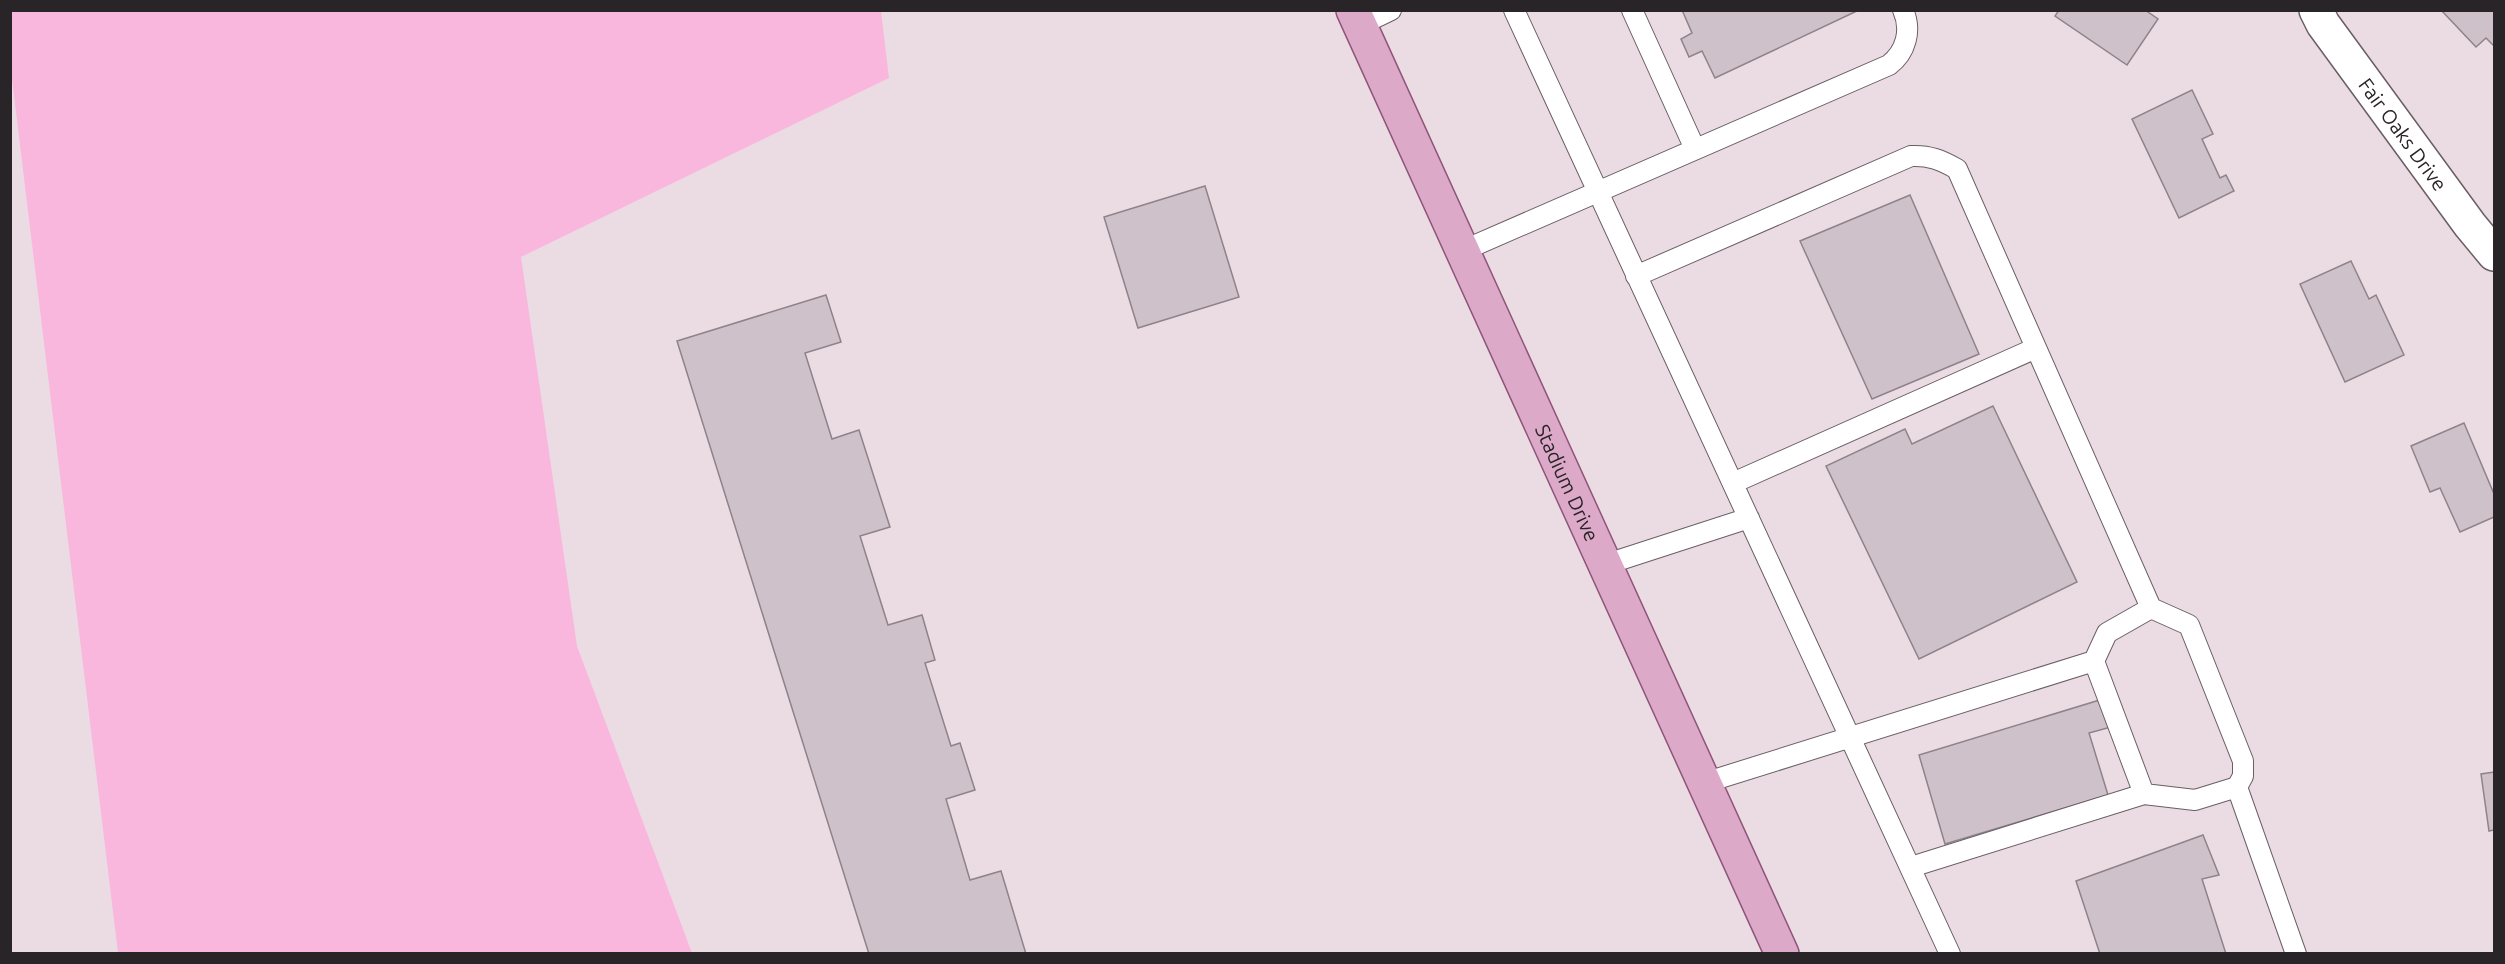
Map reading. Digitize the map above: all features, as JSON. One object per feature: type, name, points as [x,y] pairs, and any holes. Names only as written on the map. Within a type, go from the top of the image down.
[{"type":"main road","name":"Stadium Drive","points":[[1356,18],[1782,954]]},
{"type":"street","name":"Fair Oaks Drive","points":[[2316,10],[2323,24],[2463,216],[2494,254]]},
{"type":"lane","points":[[1356,18],[1391,10]]},
{"type":"lane","points":[[1514,10],[1950,954]]},
{"type":"lane","points":[[1632,10],[1695,149]]},
{"type":"lane","points":[[1462,251],[1889,65],[1903,50],[1906,39],[1907,18],[1903,10]]},
{"type":"lane","points":[[1636,276],[1911,156],[1926,155],[1943,160],[1957,169],[2151,608],[2189,625],[2243,761],[2243,776],[2237,787],[2195,800],[2144,794],[1911,867]]},
{"type":"lane","points":[[1732,483],[2036,348]]},
{"type":"lane","points":[[1604,565],[1749,518]]},
{"type":"lane","points":[[2144,794],[2094,661],[2107,633],[2151,608]]},
{"type":"lane","points":[[1704,783],[2094,661]]},
{"type":"lane","points":[[2237,787],[2296,954]]},
{"type":"shaded area","points":[[10,11],[881,11],[889,78],[521,257],[577,646],[692,953],[118,953],[11,71]]},
{"type":"building","points":[[1682,10],[1859,10],[1715,78],[1702,51],[1689,57],[1681,39],[1692,33]]},
{"type":"building","points":[[2059,10],[2145,10],[2158,19],[2127,65],[2055,16]]},
{"type":"building","points":[[2441,10],[2494,10],[2494,46],[2486,38],[2476,47]]},
{"type":"building","points":[[2192,90],[2213,134],[2202,139],[2220,178],[2226,175],[2234,191],[2179,218],[2132,119]]},
{"type":"building","points":[[1205,186],[1239,297],[1138,328],[1104,217]]},
{"type":"building","points":[[1910,195],[1979,354],[1872,399],[1800,241]]},
{"type":"building","points":[[2351,261],[2369,299],[2376,295],[2404,355],[2345,382],[2300,284]]},
{"type":"building","points":[[826,295],[841,342],[805,353],[832,439],[859,430],[890,527],[860,536],[888,625],[922,615],[935,660],[925,663],[951,746],[960,743],[975,790],[946,799],[970,880],[1001,871],[1026,954],[869,954],[677,341]]},
{"type":"building","points":[[1993,406],[2077,582],[1919,659],[1826,466],[1905,429],[1912,444]]},
{"type":"building","points":[[2464,423],[2494,494],[2494,517],[2460,532],[2440,488],[2430,492],[2411,446]]},
{"type":"building","points":[[2103,699],[2111,727],[2089,733],[2108,795],[1945,844],[1919,755]]},
{"type":"building","points":[[2494,772],[2494,830],[2489,831],[2481,774]]},
{"type":"building","points":[[2203,835],[2219,875],[2202,879],[2226,954],[2100,954],[2076,881]]}]
